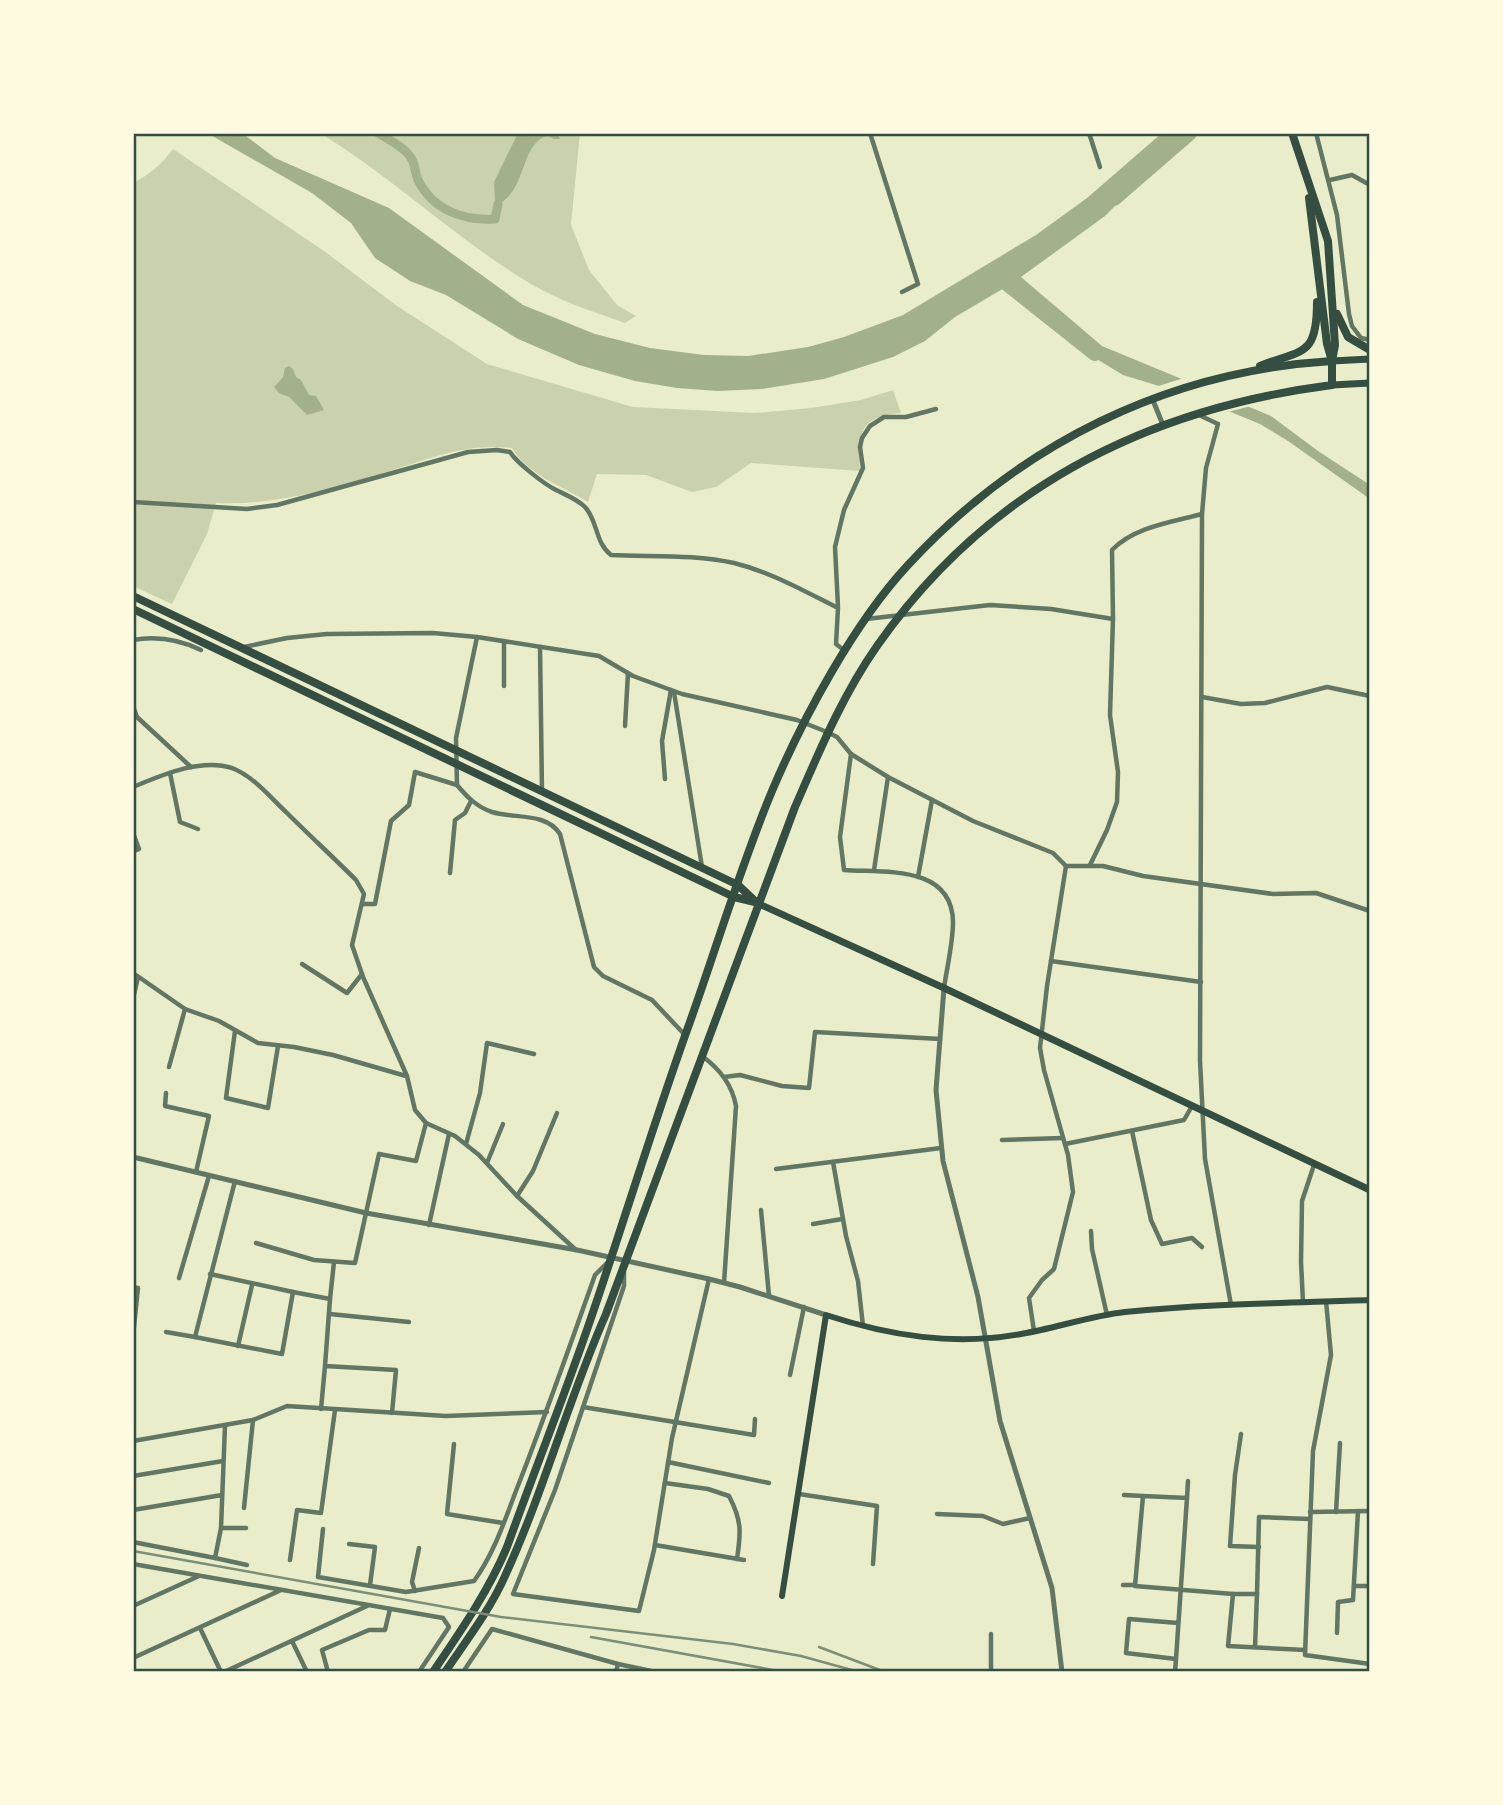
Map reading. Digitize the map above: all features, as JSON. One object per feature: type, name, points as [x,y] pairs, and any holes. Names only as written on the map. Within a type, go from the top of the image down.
[{"type":"highway","points":[[446,1672],[505,1578],[795,807],[827,732],[877,646],[901,615],[984,530],[1026,497],[1099,452],[1163,425],[1250,398],[1332,385],[1335,345],[1328,241],[1292,133]]},
{"type":"highway","points":[[1305,172],[1327,344],[1332,361]]},
{"type":"highway","points":[[1247,371],[1302,351],[1314,338],[1317,324],[1317,265]]},
{"type":"highway","points":[[1332,290],[1338,321],[1348,337],[1370,350]]},
{"type":"highway","points":[[433,1672],[495,1574],[611,1259],[666,1089],[773,791],[805,723],[865,619],[906,566],[926,547],[1011,475],[1078,433],[1156,397],[1203,381],[1247,371],[1332,361]]},
{"type":"highway","points":[[133,596],[738,885],[757,903]]},
{"type":"highway","points":[[133,609],[734,897],[757,903]]},
{"type":"main road","points":[[1332,361],[1370,359]]},
{"type":"main road","points":[[1332,385],[1370,383]]},
{"type":"main road","points":[[757,903],[944,988],[1370,1190]]},
{"type":"main road","points":[[782,1596],[826,1315],[863,1326],[928,1338],[986,1338],[1107,1315],[1231,1305],[1370,1300]]},
{"type":"street","points":[[870,133],[918,284],[902,292]]},
{"type":"street","points":[[1089,133],[1100,167]]},
{"type":"street","points":[[1316,133],[1330,180],[1352,326],[1361,338],[1370,341]]},
{"type":"street","points":[[1330,180],[1352,175],[1370,185]]},
{"type":"street","points":[[1156,397],[1163,425]]},
{"type":"street","points":[[845,652],[836,644],[838,608],[835,547],[844,510],[863,468],[860,447],[865,432],[884,417],[906,417],[936,409]]},
{"type":"street","points":[[1195,414],[1219,424],[1206,468],[1202,514],[1200,1061],[1205,1159],[1231,1305]]},
{"type":"street","points":[[133,502],[247,509],[277,505],[468,452],[510,452],[518,464],[527,467],[586,508],[603,550],[611,555],[695,558],[733,563],[779,578],[838,608]]},
{"type":"street","points":[[1090,865],[1117,802],[1118,772],[1110,715],[1112,550],[1136,533],[1202,514]]},
{"type":"street","points":[[865,619],[990,606],[1051,609],[1113,619]]},
{"type":"street","points":[[239,648],[287,638],[327,634],[433,633],[599,656],[628,673],[673,691],[805,723],[827,732],[837,737],[851,754],[888,776],[973,821],[1052,853],[1066,866],[1090,865],[1143,876],[1273,894],[1316,893],[1370,911]]},
{"type":"street","points":[[457,785],[455,750],[477,637]]},
{"type":"street","points":[[133,640],[148,638],[185,643],[201,650]]},
{"type":"street","points":[[504,641],[504,686]]},
{"type":"street","points":[[540,647],[542,792]]},
{"type":"street","points":[[625,726],[628,673]]},
{"type":"street","points":[[1202,697],[1241,704],[1265,703],[1327,687],[1370,696]]},
{"type":"street","points":[[665,779],[662,741],[673,691]]},
{"type":"street","points":[[673,691],[702,868]]},
{"type":"street","points":[[133,706],[136,717],[192,767]]},
{"type":"street","points":[[851,754],[840,836],[844,870],[911,874],[936,885],[948,898],[953,921],[944,988],[936,1090],[941,1148],[948,1186],[978,1297],[1000,1421],[1052,1588],[1062,1672]]},
{"type":"street","points":[[133,787],[192,767],[232,768],[246,776],[356,880],[364,894],[352,945],[407,1076],[415,1110],[426,1123],[466,1144],[577,1250]]},
{"type":"street","points":[[362,904],[375,904],[391,821],[409,805],[415,772],[457,785],[471,801],[495,813],[536,819],[557,829],[561,834],[594,967],[603,976],[652,1000],[685,1035]]},
{"type":"street","points":[[170,773],[180,822],[198,829]]},
{"type":"street","points":[[874,870],[888,776]]},
{"type":"street","points":[[918,877],[932,800]]},
{"type":"street","points":[[450,873],[455,820],[465,813],[471,801]]},
{"type":"street","points":[[133,833],[139,849],[133,851]]},
{"type":"street","points":[[1034,1331],[1029,1298],[1054,1269],[1073,1192],[1065,1144],[1040,1048],[1066,866]]},
{"type":"street","points":[[1051,961],[1201,982]]},
{"type":"street","points":[[302,964],[347,993],[362,973]]},
{"type":"street","points":[[133,973],[185,1009],[219,1021],[258,1043],[333,1055],[407,1076]]},
{"type":"street","points":[[133,999],[138,977]]},
{"type":"street","points":[[169,1067],[185,1009]]},
{"type":"street","points":[[235,1031],[226,1098],[268,1108],[278,1046]]},
{"type":"street","points":[[724,1077],[740,1075],[782,1086],[809,1088],[815,1032],[940,1039]]},
{"type":"street","points":[[466,1144],[481,1093],[487,1043],[534,1054]]},
{"type":"street","points":[[702,1056],[718,1068],[732,1088],[736,1114],[724,1283]]},
{"type":"street","points":[[166,1093],[165,1106],[209,1116],[196,1172]]},
{"type":"street","points":[[1065,1144],[1184,1120],[1193,1106]]},
{"type":"street","points":[[517,1195],[533,1171],[557,1113]]},
{"type":"street","points":[[256,1243],[314,1260],[355,1263],[379,1154],[416,1161],[426,1123]]},
{"type":"street","points":[[487,1163],[503,1124]]},
{"type":"street","points":[[1132,1131],[1151,1220],[1162,1244],[1192,1238],[1202,1247]]},
{"type":"street","points":[[428,1226],[449,1134]]},
{"type":"street","points":[[1002,1140],[1063,1138]]},
{"type":"street","points":[[776,1169],[941,1148]]},
{"type":"street","points":[[133,1157],[366,1213],[577,1250],[709,1279],[826,1315]]},
{"type":"street","points":[[833,1162],[842,1219],[858,1281],[863,1326]]},
{"type":"street","points":[[1303,1302],[1302,1201],[1315,1164]]},
{"type":"street","points":[[180,1278],[209,1176]]},
{"type":"street","points":[[195,1337],[235,1181]]},
{"type":"street","points":[[761,1210],[769,1296]]},
{"type":"street","points":[[813,1224],[842,1219]]},
{"type":"street","points":[[1091,1231],[1092,1249],[1107,1315]]},
{"type":"street","points":[[323,1530],[318,1577],[406,1592],[474,1581],[487,1563],[547,1412],[595,1275],[611,1259]]},
{"type":"street","points":[[624,1261],[624,1286],[555,1490],[513,1594],[639,1611],[655,1545],[676,1423],[709,1279]]},
{"type":"street","points":[[321,1409],[334,1262]]},
{"type":"street","points":[[210,1274],[252,1285],[330,1299]]},
{"type":"street","points":[[238,1346],[252,1285]]},
{"type":"street","points":[[133,1287],[138,1288],[133,1336]]},
{"type":"street","points":[[166,1332],[282,1354],[293,1292]]},
{"type":"street","points":[[1326,1301],[1331,1355],[1312,1451],[1305,1655],[1370,1664]]},
{"type":"street","points":[[790,1375],[804,1307]]},
{"type":"street","points":[[330,1314],[409,1322]]},
{"type":"street","points":[[325,1366],[396,1370],[392,1413]]},
{"type":"street","points":[[133,1441],[253,1420],[288,1406],[471,1417],[547,1412]]},
{"type":"street","points":[[583,1407],[754,1435],[755,1419]]},
{"type":"street","points":[[290,1560],[297,1510],[321,1513],[335,1410]]},
{"type":"street","points":[[244,1508],[253,1420]]},
{"type":"street","points":[[215,1558],[221,1528],[225,1426]]},
{"type":"street","points":[[1241,1434],[1230,1546],[1259,1546]]},
{"type":"street","points":[[1336,1512],[1340,1443]]},
{"type":"street","points":[[454,1444],[447,1514],[503,1523]]},
{"type":"street","points":[[133,1476],[223,1461]]},
{"type":"street","points":[[668,1462],[769,1483]]},
{"type":"street","points":[[1175,1672],[1188,1481]]},
{"type":"street","points":[[665,1483],[708,1489],[729,1496],[737,1511],[741,1529],[737,1559]]},
{"type":"street","points":[[799,1494],[877,1507],[873,1564]]},
{"type":"street","points":[[133,1510],[222,1495]]},
{"type":"street","points":[[1124,1495],[1186,1497]]},
{"type":"street","points":[[1135,1586],[1143,1496]]},
{"type":"street","points":[[1338,1633],[1338,1602],[1353,1600],[1359,1511]]},
{"type":"street","points":[[1310,1512],[1370,1511]]},
{"type":"street","points":[[937,1514],[983,1516],[1003,1524],[1031,1518]]},
{"type":"street","points":[[1255,1647],[1259,1517],[1310,1519]]},
{"type":"street","points":[[221,1528],[246,1528]]},
{"type":"street","points":[[133,1542],[247,1565]]},
{"type":"street","points":[[349,1544],[375,1547],[370,1585]]},
{"type":"street","points":[[655,1545],[744,1560]]},
{"type":"street","points":[[415,1591],[412,1582],[419,1548]]},
{"type":"street","points":[[133,1564],[443,1619],[449,1627],[419,1672]]},
{"type":"street","points":[[133,1606],[200,1576]]},
{"type":"street","points":[[1123,1585],[1257,1594]]},
{"type":"street","points":[[1354,1586],[1370,1586]]},
{"type":"street","points":[[133,1658],[282,1590]]},
{"type":"street","points":[[1233,1594],[1228,1646],[1305,1650]]},
{"type":"street","points":[[200,1628],[222,1672],[367,1606]]},
{"type":"street","points":[[328,1672],[322,1650],[369,1630],[385,1630],[390,1609]]},
{"type":"street","points":[[1176,1659],[1126,1653],[1129,1619],[1178,1623]]},
{"type":"street","points":[[463,1672],[492,1629],[656,1672]]},
{"type":"street","points":[[991,1634],[991,1672]]},
{"type":"street","points":[[292,1641],[307,1672]]},
{"type":"street","points":[[616,1672],[618,1664]]},
{"type":"shaded area","points":[[207,133],[242,133],[275,158],[389,208],[523,305],[595,334],[650,348],[704,355],[748,356],[808,347],[903,315],[1036,235],[1087,198],[1162,133],[1185,133],[1136,175],[1121,200],[1105,216],[1021,277],[1102,346],[1271,416],[1370,485],[1370,499],[1260,424],[1192,396],[1123,375],[1100,361],[1040,302],[1011,284],[955,317],[925,341],[893,357],[824,379],[762,389],[717,391],[635,381],[579,365],[518,339],[446,295],[410,281],[375,258],[351,223],[312,193]]},
{"type":"shaded area","points":[[320,133],[580,133],[571,225],[589,270],[617,305],[636,316],[625,323],[538,288],[499,264],[372,168]]},
{"type":"shaded area","points":[[518,133],[557,133],[560,139],[548,136],[532,147],[514,189],[498,204],[495,202],[494,182]]},
{"type":"shaded area","points":[[173,149],[324,251],[397,306],[487,364],[633,407],[755,413],[861,400],[893,390],[901,413],[877,418],[864,429],[860,447],[860,471],[751,463],[716,487],[692,492],[646,475],[597,474],[588,502],[536,473],[512,448],[481,447],[439,455],[307,494],[262,501],[216,503],[207,534],[172,604],[133,586],[133,183],[155,169]]},
{"type":"shaded area","points":[[289,366],[309,395],[316,396],[324,410],[307,415],[274,387]]},
{"type":"pier","points":[[1187,377],[1255,405],[1224,413],[1152,388]]},
{"type":"waterway","points":[[378,133],[399,145],[409,155],[424,190],[450,212],[472,218],[495,219],[498,204]]},
{"type":"waterway","points":[[1114,198],[1189,133]]},
{"type":"waterway","points":[[993,272],[1095,353]]},
{"type":"railway","points":[[133,1551],[501,1617],[733,1644],[801,1656],[859,1672]]},
{"type":"railway","points":[[591,1637],[784,1672]]},
{"type":"railway","points":[[819,1647],[885,1672]]}]
